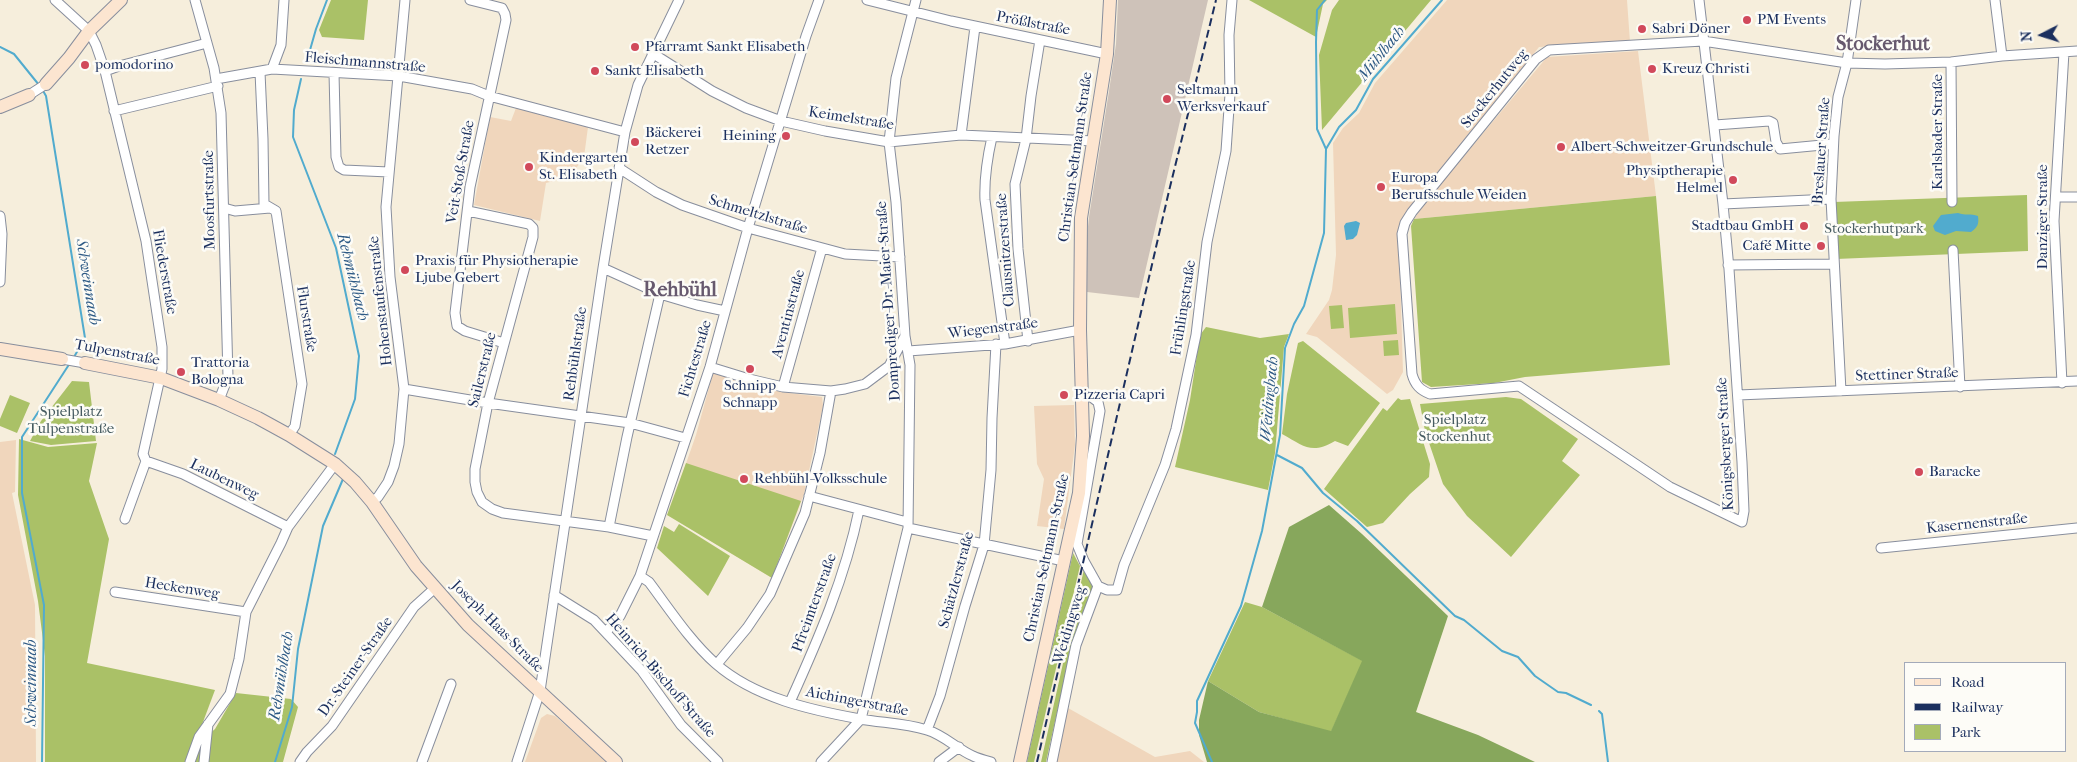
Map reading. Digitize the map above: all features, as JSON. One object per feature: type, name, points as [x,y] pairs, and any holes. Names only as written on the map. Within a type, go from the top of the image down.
[{"type":"street","points":[[56,0],[89,31]]},
{"type":"street","points":[[0,107],[30,95],[46,84],[89,31],[121,0]]},
{"type":"street","name":"Moosfurtstraße","points":[[195,0],[217,83],[223,136],[228,376],[219,400]]},
{"type":"street","points":[[272,70],[281,46],[284,0]]},
{"type":"street","name":"Hohenstaufenstraße","points":[[372,502],[378,497],[388,482],[394,466],[399,444],[404,389],[390,277],[386,208],[405,0]]},
{"type":"street","name":"Veit-Stoß-Straße","points":[[470,0],[485,1],[502,8],[506,20],[476,152],[455,313],[457,326],[465,331],[504,343]]},
{"type":"street","name":"Rehbühlstraße","points":[[517,762],[540,692],[618,168],[625,132],[638,86],[652,53],[679,0]]},
{"type":"street","name":"Fichtestraße","points":[[606,632],[620,616],[640,576],[710,367],[748,228],[806,36],[819,0]]},
{"type":"street","name":"Prößlstraße","points":[[866,0],[976,27],[1107,54]]},
{"type":"street","name":"Domprediger-Dr.-Maier-Straße","points":[[820,762],[861,719],[907,525],[910,429],[908,351],[905,336],[889,142],[896,78],[911,12],[916,0]]},
{"type":"street","name":"Christian-Seltmann-Straße","points":[[1020,762],[1079,492],[1082,464],[1081,218],[1107,54],[1110,0]]},
{"type":"street","name":"Frühlingstraße","points":[[1098,586],[1107,590],[1117,590],[1124,565],[1165,465],[1176,429],[1197,329],[1207,242],[1226,151],[1230,94],[1229,35],[1232,0]]},
{"type":"street","name":"Königsberger Straße","points":[[1418,386],[1430,394],[1519,386],[1670,487],[1742,522],[1744,511],[1738,395],[1723,204],[1699,0]]},
{"type":"street","name":"Breslauer Straße","points":[[1841,391],[1831,199],[1833,144],[1838,96],[1847,63],[1856,0]]},
{"type":"street","points":[[1994,0],[2002,56]]},
{"type":"street","points":[[960,135],[976,27]]},
{"type":"street","name":"Fliederstraße","points":[[89,31],[96,44],[105,71],[146,242],[162,348],[160,378],[144,454],[146,461],[126,519]]},
{"type":"street","name":"Clausnitzerstraße","points":[[1028,341],[1014,209],[1015,184],[1026,139],[1040,40]]},
{"type":"street","name":"Stockerhutweg","points":[[1418,386],[1414,382],[1412,374],[1402,234],[1405,223],[1543,52],[1550,50],[1703,41],[1847,63],[1951,62],[2002,56],[2077,51]]},
{"type":"street","points":[[105,71],[207,43]]},
{"type":"street","name":"Danziger Straße","points":[[2062,383],[2055,250],[2056,174],[2064,52]]},
{"type":"street","name":"Keimelstraße","points":[[652,53],[712,91],[746,108],[781,121],[889,142],[960,135],[992,138],[1094,141]]},
{"type":"street","name":"Karlsbader Straße","points":[[1951,62],[1952,202]]},
{"type":"street","name":"Fleischmannstraße","points":[[114,111],[272,70],[398,76],[472,89],[489,96],[625,132]]},
{"type":"street","name":"Flurstraße","points":[[260,72],[264,204],[276,211],[278,219],[302,384],[295,426],[289,435]]},
{"type":"street","points":[[334,73],[336,158],[339,167],[344,170],[389,172]]},
{"type":"street","points":[[1715,125],[1772,122],[1776,142],[1780,149],[1833,144]]},
{"type":"street","name":"Schätzlerstraße","points":[[927,730],[940,696],[964,606],[984,545],[991,470],[992,418],[1000,344],[984,181],[992,138]]},
{"type":"street","name":"Schmeltzlstraße","points":[[618,168],[656,192],[682,205],[748,228],[845,254],[900,258]]},
{"type":"street","points":[[2056,197],[2077,197]]},
{"type":"street","points":[[1723,204],[1831,199]]},
{"type":"street","points":[[224,208],[235,211],[272,208]]},
{"type":"street","name":"Sailerstraße","points":[[468,211],[529,224],[533,228],[533,237],[488,403],[475,469],[477,492],[482,502],[492,509],[503,513],[566,522]]},
{"type":"street","points":[[0,216],[2,234],[0,282]]},
{"type":"street","name":"Aventinstraße","points":[[783,387],[822,248]]},
{"type":"street","points":[[1953,250],[1960,387]]},
{"type":"street","points":[[1728,265],[1834,264]]},
{"type":"street","points":[[603,268],[660,294],[696,305],[725,310]]},
{"type":"street","points":[[609,527],[630,423],[660,294]]},
{"type":"street","name":"Wiegenstraße","points":[[908,351],[1028,341],[1080,330]]},
{"type":"street","points":[[710,367],[783,387],[831,391],[865,384],[889,366],[905,336]]},
{"type":"street","name":"Tulpenstraße","points":[[0,350],[85,363],[160,378],[219,400],[289,435],[335,464],[355,482],[372,502]]},
{"type":"street","name":"Stettiner Straße","points":[[1738,395],[2077,381]]},
{"type":"street","points":[[404,389],[630,423],[685,438]]},
{"type":"street","points":[[717,664],[747,628],[770,594],[805,513],[820,453],[831,391]]},
{"type":"street","name":"Weidingweg","points":[[1052,762],[1076,645],[1098,586],[1077,544],[1100,411],[1098,402],[1090,396],[1081,398]]},
{"type":"street","name":"Laubenweg","points":[[146,461],[183,474],[288,527]]},
{"type":"street","points":[[190,762],[199,736],[230,694],[239,659],[246,612],[282,543],[288,527],[335,464]]},
{"type":"street","points":[[809,496],[907,525],[984,545],[1064,561]]},
{"type":"street","name":"Joseph-Haas-Straße","points":[[372,502],[395,538],[468,625],[616,762]]},
{"type":"street","name":"Pfreimterstraße","points":[[790,702],[817,642],[840,580],[859,510]]},
{"type":"street","points":[[566,522],[609,527],[653,536]]},
{"type":"street","name":"Kasernenstraße","points":[[1881,548],[2077,528]]},
{"type":"street","name":"Aichingerstraße","points":[[640,576],[649,582],[696,644],[717,664],[746,685],[790,702],[861,719],[898,723],[927,730],[973,756],[991,762]]},
{"type":"street","name":"Dr.-Steiner-Straße","points":[[300,762],[332,726],[414,607],[435,588]]},
{"type":"street","name":"Heckenweg","points":[[115,592],[246,612]]},
{"type":"street","name":"Heinrich-Bischoff-Straße","points":[[554,596],[594,620],[606,632],[642,671],[681,725],[718,762]]},
{"type":"street","points":[[422,762],[451,684]]},
{"type":"street","points":[[204,762],[208,724]]},
{"type":"street","points":[[939,762],[959,747]]},
{"type":"shaded area","points":[[1118,0],[1208,0],[1139,298],[1087,292],[1086,245],[1116,44]]},
{"type":"shaded area","name":"Europa Berufsschule Weiden","points":[[1447,0],[1627,0],[1630,42],[1539,47],[1451,158],[1399,240],[1403,372],[1393,390],[1387,394],[1317,337],[1306,334],[1329,300],[1332,290],[1336,255],[1333,143],[1343,128],[1359,113],[1375,83]]},
{"type":"shaded area","name":"Albert-Schweitzer-Grundschule","points":[[1638,51],[1656,196],[1414,219],[1427,200],[1547,57]]},
{"type":"shaded area","name":"Kindergarten St. Elisabeth","points":[[516,108],[588,127],[584,157],[570,177],[546,183],[540,221],[474,205],[490,117],[511,121]]},
{"type":"shaded area","name":"Rehbühl-Volksschule","points":[[713,373],[781,392],[822,397],[823,406],[804,494],[772,578],[668,515],[696,435]]},
{"type":"shaded area","points":[[1074,405],[1075,445],[1064,529],[1037,526],[1044,479],[1037,464],[1034,406]]},
{"type":"shaded area","points":[[16,440],[15,492],[12,493],[35,605],[36,762],[0,762],[0,442]]},
{"type":"shaded area","points":[[1068,708],[1155,757],[1190,751],[1204,762],[1056,762]]},
{"type":"shaded area","points":[[547,714],[555,716],[607,762],[525,762],[541,718]]},
{"type":"green space","points":[[331,0],[368,0],[364,40],[322,37],[319,30]]},
{"type":"green space","points":[[1249,0],[1327,0],[1323,4],[1316,37]]},
{"type":"green space","points":[[1339,0],[1431,0],[1322,130],[1319,55],[1332,10]]},
{"type":"green space","name":"Stockerhutpark","points":[[2027,195],[2028,251],[1836,259],[1834,202]]},
{"type":"green space","points":[[1656,196],[1670,365],[1525,377],[1494,383],[1431,387],[1422,382],[1411,226],[1414,219]]},
{"type":"green space","points":[[1395,304],[1397,334],[1350,338],[1348,308]]},
{"type":"green space","points":[[1342,305],[1344,328],[1331,329],[1329,306]]},
{"type":"green space","points":[[1206,327],[1260,338],[1289,334],[1284,347],[1275,453],[1268,490],[1175,467],[1190,400],[1200,335]]},
{"type":"green space","points":[[1398,340],[1399,355],[1384,356],[1383,341]]},
{"type":"green space","points":[[1303,341],[1380,403],[1348,446],[1335,441],[1320,448],[1313,448],[1302,445],[1282,434],[1287,394],[1298,343]]},
{"type":"green space","name":"Spielplatz Tulpenstraße","points":[[72,381],[89,382],[96,441],[51,445],[30,441],[41,421]]},
{"type":"green space","points":[[10,395],[30,403],[17,433],[0,426],[0,419]]},
{"type":"green space","name":"Spielplatz Stockenhut","points":[[1506,397],[1521,399],[1578,439],[1562,461],[1580,475],[1511,557],[1467,516],[1443,484],[1425,431],[1420,404]]},
{"type":"green space","points":[[1398,398],[1401,400],[1410,399],[1430,464],[1429,477],[1383,523],[1367,527],[1324,489],[1383,408],[1387,411]]},
{"type":"green space","points":[[19,439],[48,447],[97,443],[89,481],[109,539],[87,663],[215,690],[188,762],[45,762],[45,656],[38,601],[18,495]]},
{"type":"green space","points":[[686,463],[801,501],[772,578],[667,515]]},
{"type":"green space","points":[[1329,505],[1448,616],[1416,712],[1478,735],[1535,762],[1207,762],[1199,735],[1199,720],[1208,681],[1259,712],[1331,731],[1362,661],[1262,607],[1289,527]]},
{"type":"green space","points":[[679,524],[730,556],[708,596],[657,548],[664,526],[674,532]]},
{"type":"green space","points":[[1073,553],[1080,566],[1034,762],[1027,762]]},
{"type":"green space","points":[[1084,569],[1092,583],[1094,592],[1072,645],[1046,762],[1041,762]]},
{"type":"green space","points":[[1245,602],[1262,607],[1363,661],[1331,732],[1259,712],[1208,681]]},
{"type":"green space","points":[[236,693],[291,699],[298,707],[283,762],[193,762],[200,742],[215,729]]},
{"type":"water","points":[[1958,213],[1978,216],[1977,227],[1971,232],[1956,231],[1945,235],[1935,231],[1933,226],[1941,215]]},
{"type":"water","points":[[1356,221],[1360,223],[1357,235],[1353,239],[1346,240],[1344,226],[1346,223]]},
{"type":"waterway","name":"Rehmühlbach","points":[[308,57],[327,0]]},
{"type":"waterway","name":"Weidingbach","points":[[1212,762],[1195,723],[1197,701],[1241,606],[1262,531],[1280,435],[1285,348],[1294,324],[1304,306],[1324,233],[1326,149],[1317,129],[1316,42],[1317,10],[1325,0]]},
{"type":"waterway","name":"Mühlbach","points":[[1326,149],[1339,127],[1356,110],[1373,79],[1442,0]]},
{"type":"waterway","name":"Schweinnaab","points":[[0,47],[14,54],[39,85]]},
{"type":"waterway","name":"Rehmühlbach","points":[[301,79],[294,110],[293,137],[336,248],[359,356],[355,399],[335,454]]},
{"type":"waterway","name":"Schweinnaab","points":[[42,89],[46,96],[85,338],[74,357]]},
{"type":"waterway","name":"Schweinnaab","points":[[42,762],[44,605],[22,493],[22,437],[70,363]]},
{"type":"waterway","points":[[1277,455],[1302,468],[1323,493],[1357,521],[1455,616],[1464,620],[1502,651],[1518,657],[1535,676],[1558,692],[1566,693],[1591,705]]},
{"type":"waterway","name":"Rehmühlbach","points":[[275,762],[292,707],[298,649],[323,526],[343,479]]},
{"type":"waterway","points":[[1599,711],[1602,714],[1608,762]]},
{"type":"railway","points":[[1037,762],[1169,191],[1216,0]]},
{"type":"place","name":"PM Events","points":[[1747,20]]},
{"type":"place","name":"Sabri Döner","points":[[1642,29]]},
{"type":"place","name":"Pfarramt Sankt Elisabeth","points":[[635,47]]},
{"type":"place","name":"pomodorino","points":[[85,65]]},
{"type":"place","name":"Kreuz Christi","points":[[1652,69]]},
{"type":"place","name":"Sankt Elisabeth","points":[[595,71]]},
{"type":"place","name":"Seltmann Werksverkauf","points":[[1167,99]]},
{"type":"place","name":"Heining","points":[[786,136]]},
{"type":"place","name":"Bäckerei Retzer","points":[[635,142]]},
{"type":"place","name":"Albert-Schweitzer-Grundschule","points":[[1561,147]]},
{"type":"place","name":"Kindergarten St. Elisabeth","points":[[529,167]]},
{"type":"place","name":"Physiptherapie Helmel","points":[[1733,180]]},
{"type":"place","name":"Europa Berufsschule Weiden","points":[[1381,187]]},
{"type":"place","name":"Stadtbau GmbH","points":[[1804,226]]},
{"type":"place","name":"Café Mitte","points":[[1821,246]]},
{"type":"place","name":"Praxis für Physiotherapie Ljube Gebert","points":[[405,270]]},
{"type":"place","name":"Schnipp Schnapp","points":[[750,369]]},
{"type":"place","name":"Trattoria Bologna","points":[[181,372]]},
{"type":"place","name":"Pizzeria Capri","points":[[1064,395]]},
{"type":"place","name":"Baracke","points":[[1919,472]]},
{"type":"place","name":"Rehbühl-Volksschule","points":[[744,479]]},
{"type":"district","name":"Stockerhut","points":[[1883,45]]},
{"type":"district","name":"Rehbühl","points":[[680,291]]}]
